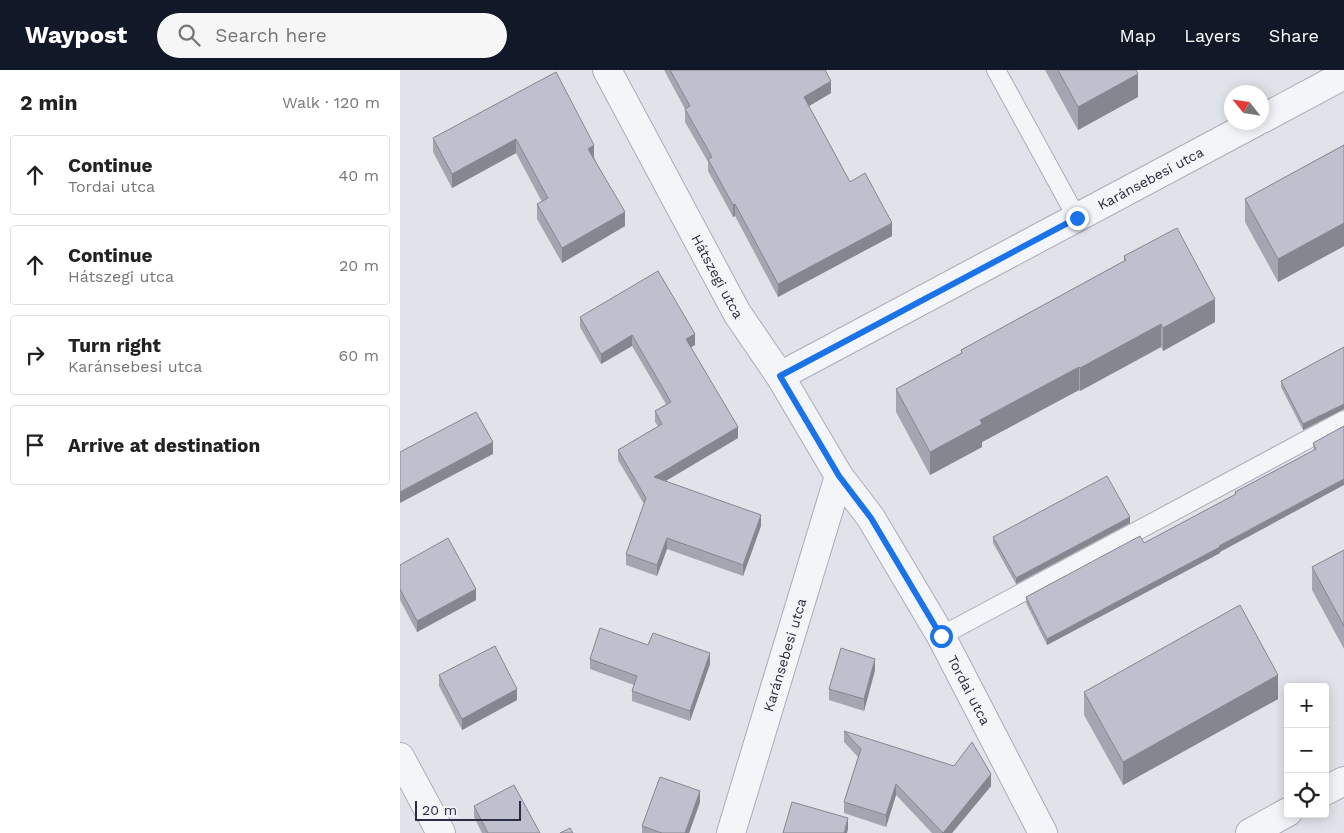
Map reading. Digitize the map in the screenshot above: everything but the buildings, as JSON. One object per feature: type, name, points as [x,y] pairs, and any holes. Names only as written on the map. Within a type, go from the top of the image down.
[{"type":"street","name":"Hátszegi utca","points":[[607,70],[737,314],[780,376],[839,476]]},
{"type":"street","points":[[1269,115],[1344,75]]},
{"type":"street","name":"Karánsebesi utca","points":[[780,376],[1241,130]]},
{"type":"street","name":"Karánsebesi utca","points":[[731,833],[839,476]]},
{"type":"street","name":"Tordai utca","points":[[839,476],[871,518],[941,636],[1043,833]]},
{"type":"street","points":[[400,757],[441,833]]},
{"type":"street","points":[[1329,789],[1344,781]]},
{"type":"street","points":[[1250,833],[1284,814]]},
{"type":"lane","points":[[996,70],[1077,218]]},
{"type":"lane","points":[[941,636],[1344,420]]},
{"type":"route","points":[[941,636],[871,518],[839,476],[780,376],[1077,218]]}]
